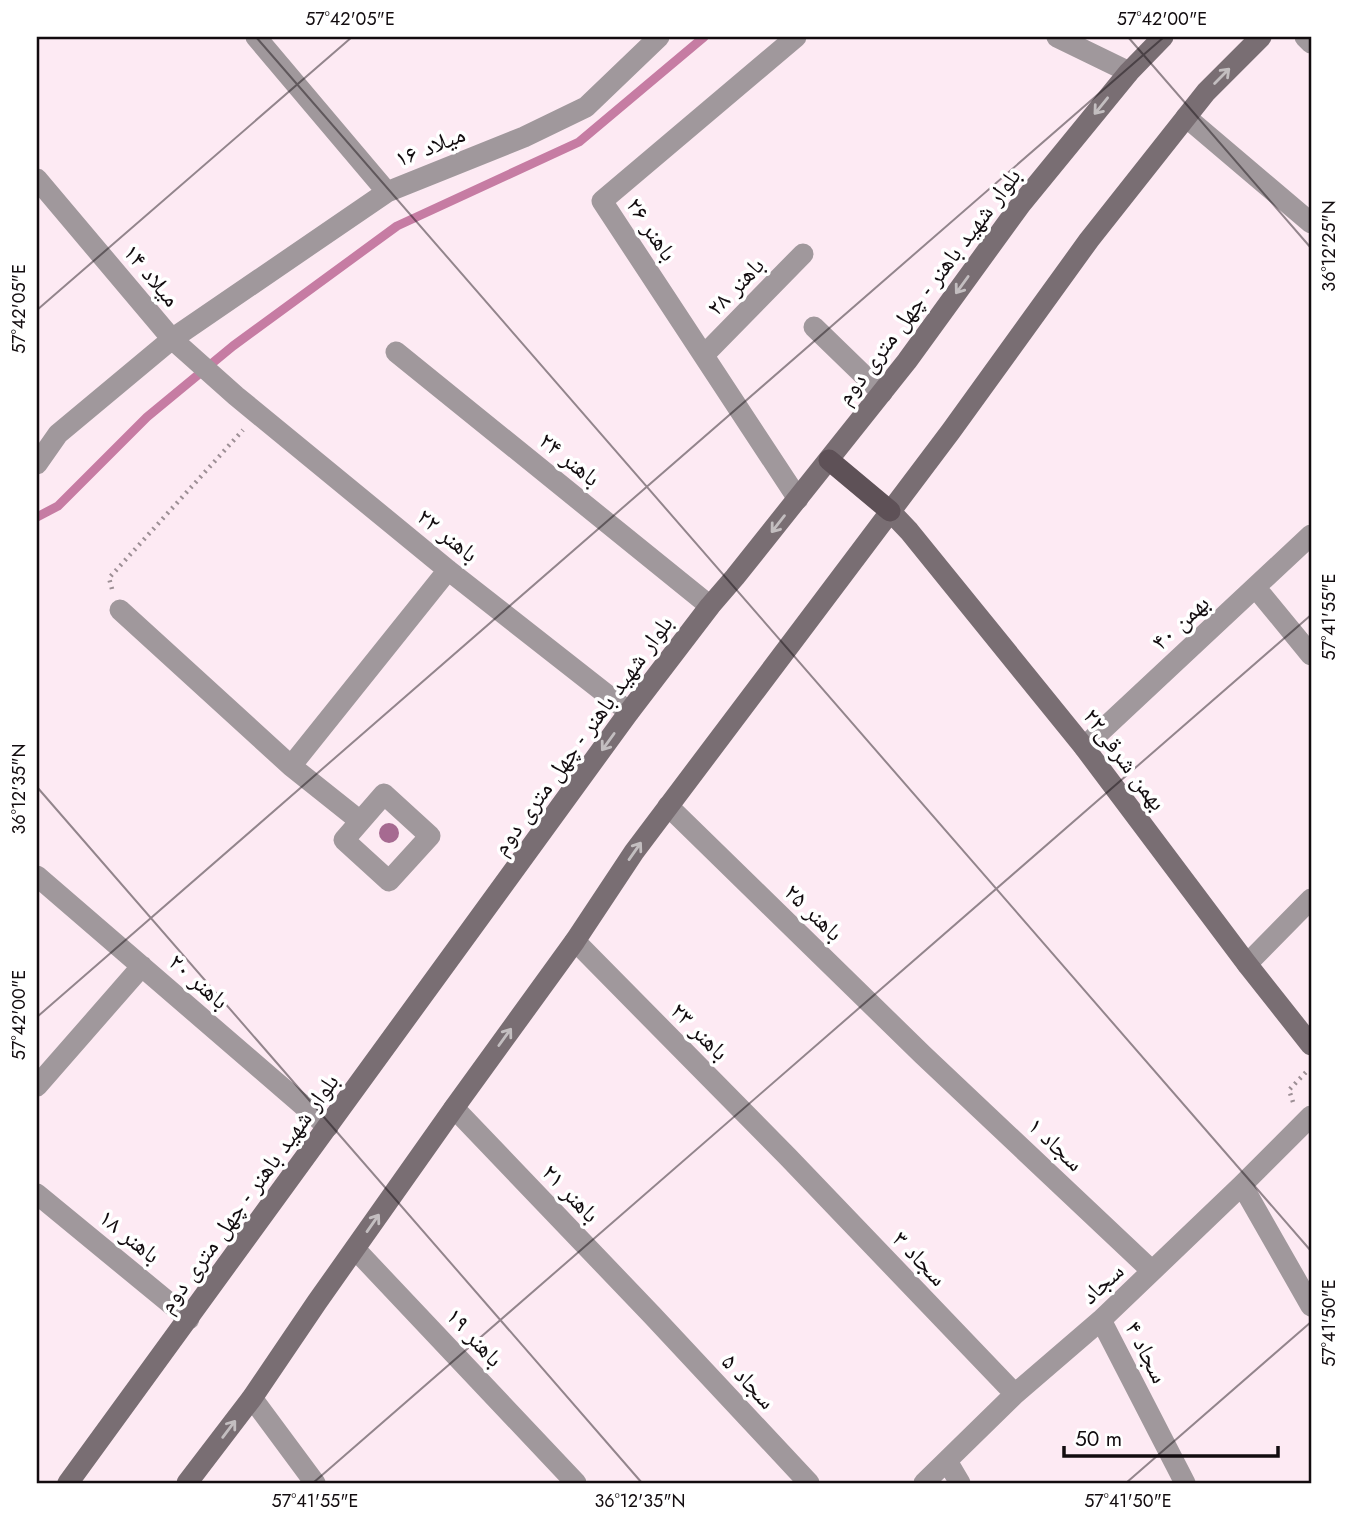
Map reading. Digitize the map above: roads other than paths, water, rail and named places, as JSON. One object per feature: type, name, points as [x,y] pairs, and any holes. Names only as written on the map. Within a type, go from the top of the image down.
[{"type":"main road","points":[[829,460],[890,510]]},
{"type":"street","name":"میلاد ۱۶","points":[[256,37],[387,192],[524,137],[586,107],[659,37]]},
{"type":"street","name":"باهنر ۲۶","points":[[796,37],[602,201],[798,499]]},
{"type":"street","points":[[1057,37],[1129,72]]},
{"type":"street","points":[[1095,37],[1129,72]]},
{"type":"street","name":"بلوار شهید باهنر - چهل متری دوم","points":[[68,1483],[629,712],[710,606],[882,393],[1021,204],[1129,72],[1163,37]]},
{"type":"street","points":[[187,1483],[252,1398],[453,1108],[575,941],[634,852],[951,430],[1089,240],[1206,92],[1261,37]]},
{"type":"street","points":[[1305,37],[1311,43]]},
{"type":"street","points":[[1186,117],[1311,223]]},
{"type":"street","name":"میلاد ۱۴","points":[[37,179],[172,339],[236,396]]},
{"type":"street","points":[[37,464],[58,434],[172,339],[387,192]]},
{"type":"street","name":"باهنر ۲۸","points":[[704,355],[803,254]]},
{"type":"street","points":[[814,327],[882,393]]},
{"type":"street","name":"باهنر ۲۴","points":[[396,352],[710,606]]},
{"type":"street","name":"باهنر ۲۲","points":[[236,396],[448,570],[629,712]]},
{"type":"street","name":"۲۲بهمن شرقی","points":[[890,510],[1084,747],[1311,1045]]},
{"type":"street","name":"بهمن ۴۰","points":[[1084,747],[1311,535]]},
{"type":"street","points":[[291,765],[448,570]]},
{"type":"street","points":[[1256,588],[1311,655]]},
{"type":"street","points":[[120,610],[291,765],[360,821]]},
{"type":"street","name":"باهنر ۲۵","points":[[668,807],[923,1055]]},
{"type":"street","name":"باهنر ۲۰","points":[[37,876],[328,1127]]},
{"type":"street","points":[[1247,964],[1311,899]]},
{"type":"street","name":"باهنر ۲۳","points":[[575,941],[788,1157]]},
{"type":"street","points":[[37,1086],[142,966]]},
{"type":"street","name":"سجاد ۱","points":[[923,1055],[1152,1271]]},
{"type":"street","name":"باهنر ۲۱","points":[[453,1108],[652,1315]]},
{"type":"street","name":"سجاد","points":[[924,1483],[1014,1394],[1101,1320],[1311,1116]]},
{"type":"street","name":"سجاد ۳","points":[[788,1157],[1014,1394]]},
{"type":"street","points":[[1242,1185],[1311,1306]]},
{"type":"street","name":"باهنر ۱۸","points":[[37,1194],[189,1319]]},
{"type":"street","name":"باهنر ۱۹","points":[[355,1248],[576,1483]]},
{"type":"street","name":"سجاد ۵","points":[[652,1315],[809,1483]]},
{"type":"street","name":"سجاد ۴","points":[[1101,1320],[1185,1483]]},
{"type":"street","points":[[252,1398],[315,1483]]},
{"type":"street","points":[[947,1461],[960,1483]]},
{"type":"waterway","points":[[37,517],[58,506],[147,417],[233,346],[397,226],[579,142],[704,37]]}]
